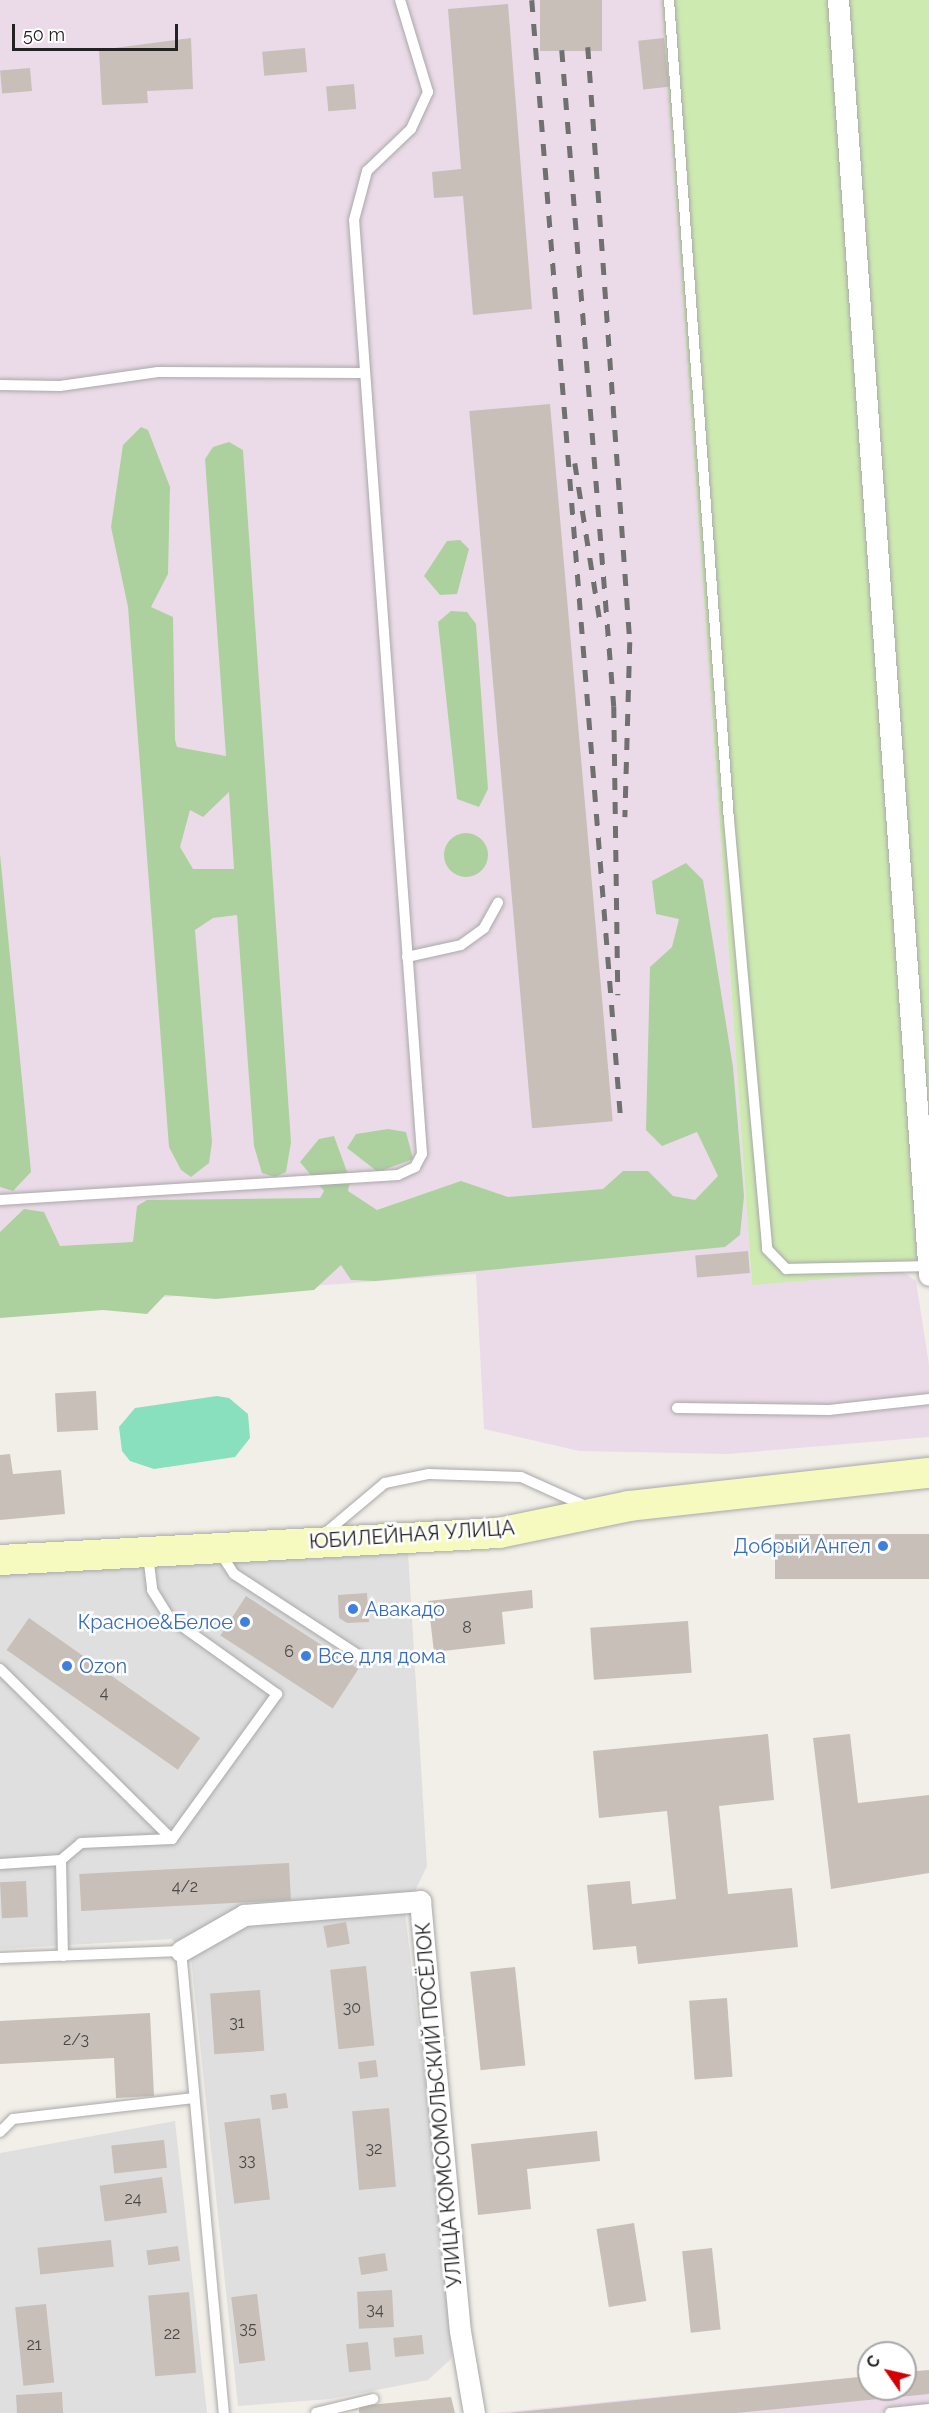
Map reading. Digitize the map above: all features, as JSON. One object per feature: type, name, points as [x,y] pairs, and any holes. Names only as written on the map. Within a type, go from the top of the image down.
[{"type":"street","points":[[838,0],[928,1270]]},
{"type":"street","name":"ЮБИЛЕЙНАЯ УЛИЦА","points":[[0,1560],[147,1548],[500,1533],[597,1513],[929,1473]]},
{"type":"street","name":"УЛИЦА КОМСОМОЛЬСКИЙ ПОСЁЛОК","points":[[181,1951],[244,1915],[420,1901],[460,2331],[474,2413]]},
{"type":"lane","points":[[0,1200],[227,1189],[398,1175],[415,1167],[422,1154],[354,220],[357,195],[367,171],[411,129],[428,93],[400,0]]},
{"type":"lane","points":[[669,0],[730,831],[768,1249],[786,1269],[928,1270]]},
{"type":"lane","points":[[0,385],[60,386],[158,372],[364,373]]},
{"type":"lane","points":[[407,957],[461,945],[484,928],[498,903]]},
{"type":"lane","points":[[677,1408],[829,1410],[929,1399]]},
{"type":"lane","points":[[316,1541],[385,1483],[429,1474],[521,1477],[562,1491],[597,1513]]},
{"type":"lane","points":[[216,1545],[234,1574],[363,1658]]},
{"type":"lane","points":[[147,1548],[152,1590],[169,1617],[278,1694],[172,1839]]},
{"type":"lane","points":[[0,1668],[172,1839]]},
{"type":"lane","points":[[0,1864],[61,1860],[81,1843],[172,1839]]},
{"type":"lane","points":[[61,1860],[63,1956]]},
{"type":"lane","points":[[0,1958],[181,1951],[224,2413]]},
{"type":"lane","points":[[0,2132],[13,2120],[194,2098]]},
{"type":"lane","points":[[316,2413],[373,2399]]},
{"type":"lane","points":[[890,2413],[929,2409]]},
{"type":"shaded area","points":[[0,0],[662,0],[752,1284],[900,1270],[916,1281],[929,1365],[929,1437],[728,1454],[579,1451],[484,1429],[476,1274],[0,1309]]},
{"type":"shaded area","points":[[408,1553],[427,1866],[405,1912],[446,2258],[452,2358],[428,2380],[330,2399],[238,2406],[191,1958],[172,1939],[0,1949],[0,1575]]},
{"type":"shaded area","points":[[175,2121],[207,2413],[0,2413],[0,2153]]},
{"type":"shaded area","points":[[929,2370],[929,2413],[492,2413],[857,2377],[857,2401],[917,2401],[917,2380]]},
{"type":"green space","points":[[662,0],[929,0],[929,1270],[752,1285]]},
{"type":"green space","points":[[141,427],[148,430],[170,487],[168,574],[151,607],[173,617],[177,747],[226,756],[205,459],[213,447],[229,442],[243,450],[291,1142],[286,1172],[275,1177],[262,1173],[254,1146],[237,915],[213,918],[195,930],[212,1142],[209,1163],[191,1177],[181,1170],[169,1147],[128,607],[111,527],[123,445]],"holes":[[[229,792],[234,869],[193,869],[180,847],[190,810],[203,817]]]},
{"type":"green space","points":[[460,540],[469,549],[457,594],[440,595],[424,576],[447,541]]},
{"type":"green space","points":[[451,611],[467,612],[476,624],[488,789],[479,807],[457,799],[438,622]]},
{"type":"green space","points":[[466,833],[475,834],[482,839],[487,846],[487,864],[482,871],[475,876],[466,877],[457,876],[450,871],[445,864],[444,855],[445,846],[450,839],[457,834]]},
{"type":"green space","points":[[0,854],[31,1172],[13,1191],[0,1187]]},
{"type":"green space","points":[[686,863],[703,880],[733,1067],[744,1196],[740,1235],[725,1247],[375,1281],[351,1280],[341,1265],[314,1290],[216,1299],[165,1295],[147,1314],[103,1310],[0,1318],[0,1232],[24,1209],[44,1212],[60,1246],[133,1242],[137,1206],[147,1200],[320,1198],[324,1191],[300,1162],[319,1139],[334,1136],[350,1180],[348,1191],[377,1210],[461,1181],[508,1197],[603,1189],[623,1171],[648,1171],[673,1196],[695,1200],[718,1176],[697,1132],[662,1146],[646,1130],[650,967],[672,947],[679,919],[656,914],[652,881]]},
{"type":"green space","points":[[388,1129],[406,1132],[413,1159],[378,1172],[347,1148],[356,1134]]},
{"type":"green space","points":[[217,1396],[229,1398],[248,1414],[250,1438],[235,1457],[154,1469],[130,1461],[122,1451],[119,1427],[135,1408]]},
{"type":"building","points":[[540,0],[602,0],[602,51],[540,51]]},
{"type":"building","points":[[508,4],[532,309],[473,315],[463,196],[434,198],[432,172],[461,169],[448,9]]},
{"type":"building","points":[[191,38],[193,89],[147,91],[148,103],[102,105],[99,50]]},
{"type":"building","points":[[664,38],[669,87],[643,89],[638,41]]},
{"type":"building","points":[[305,48],[307,72],[264,76],[262,52]]},
{"type":"building","points":[[30,68],[32,91],[2,94],[0,71]]},
{"type":"building","points":[[354,84],[356,109],[328,111],[326,86]]},
{"type":"building","points":[[550,404],[613,1121],[532,1128],[469,411]]},
{"type":"building","points":[[748,1251],[750,1273],[697,1278],[695,1256]]},
{"type":"building","points":[[96,1391],[98,1430],[57,1432],[55,1393]]},
{"type":"building","points":[[10,1454],[13,1474],[61,1470],[65,1514],[0,1520],[0,1455]]},
{"type":"building","points":[[775,1534],[929,1534],[929,1579],[775,1579]]},
{"type":"building","points":[[532,1590],[533,1608],[502,1612],[505,1644],[434,1652],[428,1601]]},
{"type":"building","points":[[367,1593],[369,1622],[347,1623],[339,1618],[338,1595]]},
{"type":"building","points":[[246,1596],[358,1669],[333,1708],[220,1635]]},
{"type":"building","points":[[29,1618],[200,1738],[178,1770],[7,1650]]},
{"type":"building","points":[[688,1621],[692,1673],[594,1680],[590,1628]]},
{"type":"building","points":[[768,1734],[774,1800],[719,1806],[728,1894],[792,1888],[798,1947],[638,1964],[636,1946],[593,1950],[587,1885],[630,1881],[632,1904],[676,1899],[667,1811],[599,1818],[593,1751]]},
{"type":"building","points":[[850,1734],[858,1803],[929,1795],[929,1873],[831,1889],[813,1738]]},
{"type":"building","points":[[289,1863],[291,1900],[81,1911],[79,1874]]},
{"type":"building","points":[[26,1881],[28,1917],[2,1918],[0,1882]]},
{"type":"building","points":[[346,1922],[350,1944],[327,1948],[323,1926]]},
{"type":"building","points":[[366,1966],[374,2046],[339,2049],[330,1970]]},
{"type":"building","points":[[515,1967],[525,2065],[481,2070],[470,1972]]},
{"type":"building","points":[[260,1990],[264,2051],[214,2054],[210,1993]]},
{"type":"building","points":[[727,1998],[733,2077],[695,2079],[689,2001]]},
{"type":"building","points":[[150,2013],[154,2096],[116,2098],[114,2058],[0,2064],[0,2021]]},
{"type":"building","points":[[376,2060],[378,2077],[360,2079],[358,2062]]},
{"type":"building","points":[[286,2093],[288,2108],[272,2110],[270,2095]]},
{"type":"building","points":[[389,2108],[396,2187],[359,2190],[352,2111]]},
{"type":"building","points":[[260,2118],[270,2199],[234,2204],[224,2122]]},
{"type":"building","points":[[597,2131],[600,2161],[527,2169],[531,2209],[478,2215],[471,2144]]},
{"type":"building","points":[[164,2140],[167,2168],[114,2173],[111,2146]]},
{"type":"building","points":[[162,2177],[167,2213],[105,2221],[100,2186]]},
{"type":"building","points":[[634,2223],[646,2301],[609,2307],[596,2229]]},
{"type":"building","points":[[111,2240],[114,2267],[40,2275],[37,2248]]},
{"type":"building","points":[[178,2246],[180,2261],[148,2265],[146,2250]]},
{"type":"building","points":[[712,2248],[721,2330],[691,2333],[682,2251]]},
{"type":"building","points":[[385,2253],[388,2271],[361,2275],[358,2257]]},
{"type":"building","points":[[392,2290],[394,2327],[359,2329],[357,2292]]},
{"type":"building","points":[[189,2292],[196,2373],[155,2376],[148,2296]]},
{"type":"building","points":[[257,2294],[265,2361],[239,2364],[231,2297]]},
{"type":"building","points":[[46,2304],[54,2383],[23,2386],[15,2307]]},
{"type":"building","points":[[422,2335],[424,2354],[395,2357],[393,2338]]},
{"type":"building","points":[[368,2342],[371,2370],[349,2372],[346,2344]]},
{"type":"building","points":[[929,2370],[929,2394],[917,2395],[917,2371]]},
{"type":"building","points":[[857,2377],[858,2401],[736,2413],[509,2413]]},
{"type":"building","points":[[62,2392],[63,2413],[17,2413],[16,2395]]},
{"type":"building","points":[[451,2397],[455,2413],[359,2413],[359,2406]]},
{"type":"railway","points":[[532,0],[621,1121]]},
{"type":"railway","points":[[588,47],[630,642],[625,817]]},
{"type":"railway","points":[[562,50],[614,706],[618,995]]},
{"type":"railway","points":[[575,463],[600,620]]},
{"type":"place","name":"Добрый Ангел","points":[[883,1546]]},
{"type":"place","name":"Авакадо","points":[[353,1609]]},
{"type":"place","name":"Красное&Белое","points":[[245,1622]]},
{"type":"place","name":"Все для дома","points":[[306,1656]]},
{"type":"place","name":"Ozon","points":[[67,1666]]}]
